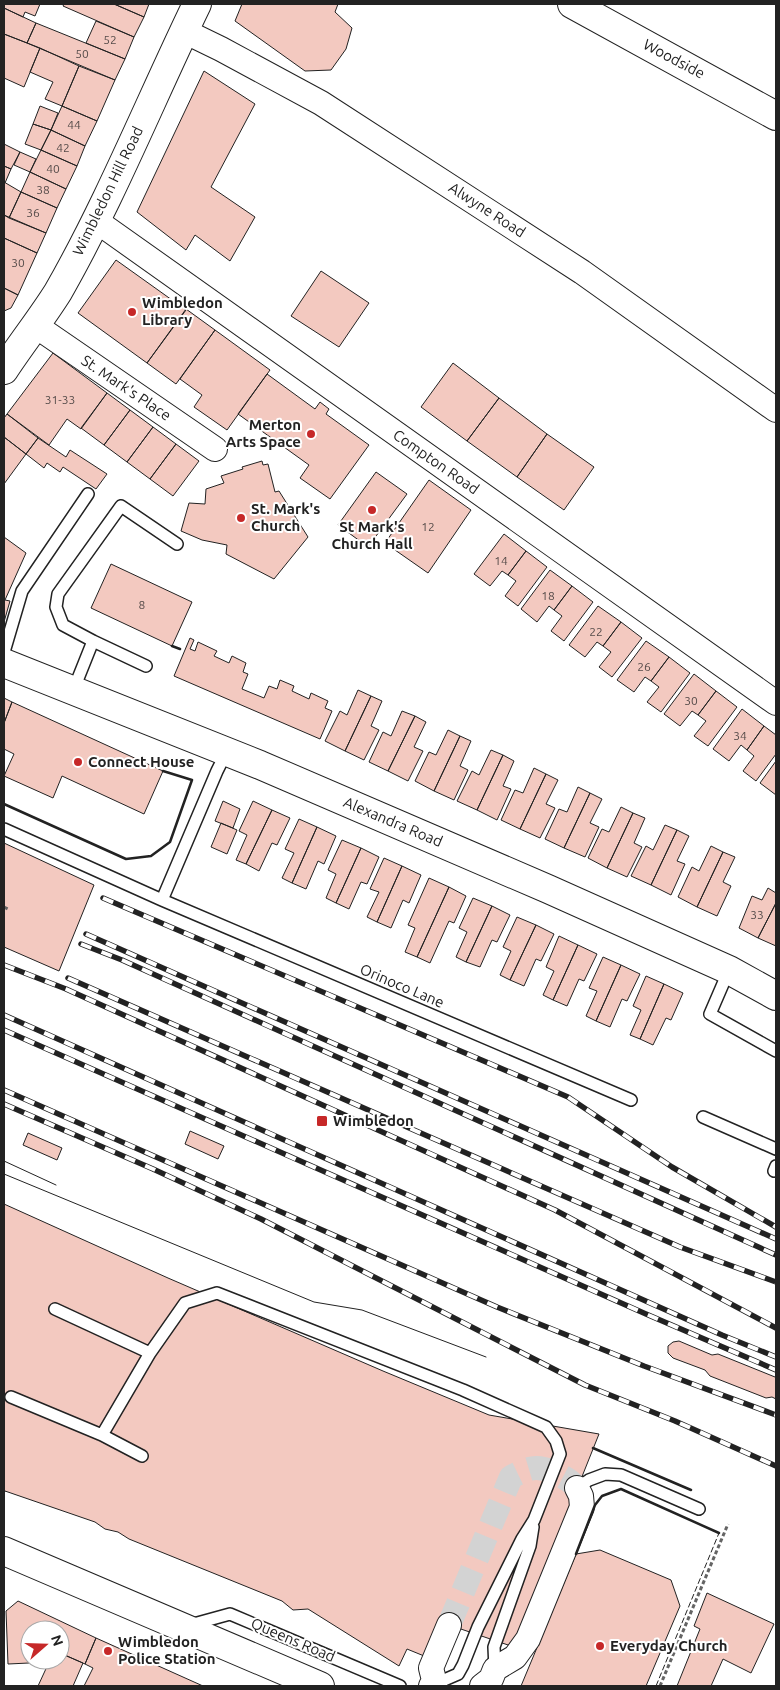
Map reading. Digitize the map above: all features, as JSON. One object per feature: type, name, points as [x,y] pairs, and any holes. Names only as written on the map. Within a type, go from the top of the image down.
[{"type":"main road","name":"Wimbledon Hill Road","points":[[6,361],[36,326],[59,289],[95,220],[197,4]]},
{"type":"main road","name":"Woodside","points":[[572,4],[776,116]]},
{"type":"main road","name":"Alexandra Road","points":[[4,663],[227,751],[548,889],[729,970],[776,996]]},
{"type":"main road","name":"Queens Road","points":[[4,1551],[320,1686]]},
{"type":"street","name":"Alwyne Road","points":[[184,31],[221,48],[322,103],[582,272],[776,410]]},
{"type":"street","name":"Compton Road","points":[[95,220],[776,703]]},
{"type":"street","name":"St. Mark's Place","points":[[36,326],[215,449]]},
{"type":"street","points":[[489,1680],[515,1656],[528,1639],[582,1507],[581,1496],[577,1488]]},
{"type":"street","points":[[434,1685],[432,1668],[449,1626]]},
{"type":"lane","points":[[4,652],[22,591],[88,494]]},
{"type":"lane","points":[[146,666],[63,625],[56,607],[58,594],[121,506],[177,544]]},
{"type":"lane","points":[[73,691],[93,641]]},
{"type":"lane","points":[[162,900],[227,751]]},
{"type":"lane","name":"Orinoco Lane","points":[[4,829],[162,900],[631,1100]]},
{"type":"lane","points":[[729,970],[710,1014],[776,1051]]},
{"type":"lane","points":[[703,1117],[776,1149]]},
{"type":"lane","points":[[102,1435],[150,1353],[185,1303],[217,1293],[463,1390],[546,1427],[556,1441],[560,1454],[534,1520],[522,1539],[478,1627],[463,1666],[458,1674],[434,1685]]},
{"type":"lane","points":[[55,1309],[150,1353]]},
{"type":"lane","points":[[11,1397],[102,1435],[142,1456]]},
{"type":"lane","points":[[577,1488],[589,1480],[605,1474],[620,1475],[699,1509]]},
{"type":"lane","points":[[489,1680],[494,1647],[530,1546],[534,1520]]},
{"type":"lane","name":"Queens Road","points":[[184,1627],[230,1614],[400,1686]]},
{"type":"path","points":[[660,1686],[728,1524]]},
{"type":"building","points":[[4,4],[40,4],[35,16],[25,12],[23,17],[4,8]]},
{"type":"building","points":[[64,4],[114,4],[144,17],[134,37],[63,6]]},
{"type":"building","points":[[114,4],[149,4],[144,17]]},
{"type":"building","points":[[242,4],[338,4],[335,12],[352,28],[346,49],[331,70],[305,71],[235,21]]},
{"type":"building","points":[[4,8],[36,23],[27,43],[4,34]]},
{"type":"building","points":[[96,21],[134,37],[125,59],[86,43]]},
{"type":"building","points":[[36,23],[125,59],[115,80],[27,43]]},
{"type":"building","points":[[4,34],[40,48],[24,87],[4,78]]},
{"type":"building","points":[[40,48],[79,66],[62,106],[45,99],[53,82],[30,72]]},
{"type":"building","points":[[79,66],[115,80],[97,121],[62,106]]},
{"type":"building","points":[[204,71],[255,104],[211,187],[255,217],[230,261],[195,235],[186,250],[137,212]]},
{"type":"building","points":[[40,106],[58,113],[51,130],[33,124]]},
{"type":"building","points":[[62,106],[97,121],[85,146],[51,130]]},
{"type":"building","points":[[33,124],[51,130],[41,150],[25,144]]},
{"type":"building","points":[[51,130],[85,146],[77,166],[41,150]]},
{"type":"building","points":[[4,144],[20,152],[11,169],[4,166]]},
{"type":"building","points":[[41,150],[77,166],[66,189],[30,172]]},
{"type":"building","points":[[20,152],[36,159],[30,172],[14,165]]},
{"type":"building","points":[[4,166],[11,169],[5,183],[4,182]]},
{"type":"building","points":[[30,172],[66,189],[57,208],[21,192]]},
{"type":"building","points":[[4,182],[21,192],[9,218],[4,215]]},
{"type":"building","points":[[21,192],[57,208],[46,233],[9,218]]},
{"type":"building","points":[[4,215],[46,233],[37,253],[4,238]]},
{"type":"building","points":[[4,238],[37,253],[18,295],[4,288]]},
{"type":"building","name":"Wimbledon Library","points":[[116,260],[186,310],[147,363],[78,313]]},
{"type":"building","points":[[321,271],[369,303],[339,347],[291,316]]},
{"type":"building","points":[[4,288],[18,295],[11,308],[4,311]]},
{"type":"building","points":[[186,309],[215,330],[176,384],[147,363]]},
{"type":"building","points":[[215,330],[270,370],[227,430],[194,407],[202,395],[180,379]]},
{"type":"building","points":[[53,353],[107,393],[81,429],[67,419],[49,445],[7,414]]},
{"type":"building","points":[[453,363],[499,398],[467,441],[421,407]]},
{"type":"building","name":"Merton Arts Space","points":[[267,374],[315,409],[320,402],[329,409],[326,414],[369,445],[330,499],[300,478],[309,465],[238,414]]},
{"type":"building","points":[[107,393],[130,410],[104,445],[81,428]]},
{"type":"building","points":[[499,398],[547,434],[517,477],[467,441]]},
{"type":"building","points":[[130,410],[153,427],[127,462],[104,445]]},
{"type":"building","points":[[7,414],[38,438],[26,454],[4,437],[4,418]]},
{"type":"building","points":[[153,427],[176,444],[150,479],[127,462]]},
{"type":"building","points":[[547,434],[594,467],[564,510],[517,477]]},
{"type":"building","points":[[4,437],[26,454],[4,484]]},
{"type":"building","points":[[38,438],[66,457],[70,450],[107,474],[96,489],[63,467],[60,472],[47,463],[44,468],[26,454]]},
{"type":"building","points":[[176,444],[199,461],[173,496],[150,479]]},
{"type":"building","name":"St. Mark's Church","points":[[262,461],[263,465],[268,464],[275,492],[279,491],[308,537],[274,579],[226,554],[227,545],[202,540],[181,531],[189,503],[205,504],[206,489],[224,483],[221,476]]},
{"type":"building","name":"St Mark's Church Hall","points":[[376,472],[407,494],[368,547],[338,525]]},
{"type":"building","points":[[429,480],[471,510],[428,573],[385,543]]},
{"type":"building","points":[[504,534],[526,551],[508,575],[502,571],[490,586],[474,574]]},
{"type":"building","points":[[4,537],[26,553],[5,600],[10,601],[4,622]]},
{"type":"building","points":[[526,551],[547,567],[518,606],[505,596],[516,581],[508,575]]},
{"type":"building","points":[[111,564],[192,602],[172,646],[91,608]]},
{"type":"building","points":[[550,570],[572,586],[554,610],[549,606],[537,622],[521,609]]},
{"type":"building","points":[[572,586],[593,602],[564,641],[551,631],[562,616],[554,610]]},
{"type":"building","points":[[598,606],[621,622],[603,646],[597,642],[585,657],[569,645]]},
{"type":"building","points":[[621,622],[642,638],[612,677],[599,667],[611,652],[603,646]]},
{"type":"building","points":[[190,638],[194,640],[190,649],[195,651],[198,642],[217,651],[214,656],[229,663],[232,656],[246,663],[243,672],[248,674],[242,689],[264,698],[269,686],[277,689],[280,680],[294,686],[292,691],[309,699],[311,693],[328,701],[325,708],[332,711],[320,739],[174,676]]},
{"type":"building","points":[[646,641],[669,657],[651,681],[645,677],[634,692],[617,680]]},
{"type":"building","points":[[669,657],[690,673],[661,712],[647,702],[659,687],[651,681]]},
{"type":"building","points":[[694,674],[716,691],[698,715],[692,711],[680,726],[664,714]]},
{"type":"building","points":[[358,690],[371,696],[345,751],[325,741],[340,711],[347,715]]},
{"type":"building","points":[[716,691],[737,707],[708,746],[694,736],[706,721],[698,715]]},
{"type":"building","points":[[371,696],[382,701],[371,726],[379,730],[364,760],[345,751]]},
{"type":"building","points":[[4,698],[12,702],[4,723]]},
{"type":"building","name":"Connect House","points":[[12,702],[163,771],[144,814],[62,776],[53,798],[4,776],[14,754],[4,749],[4,723]]},
{"type":"building","points":[[742,709],[764,726],[747,750],[741,745],[729,761],[713,749]]},
{"type":"building","points":[[402,711],[415,716],[388,771],[369,762],[383,732],[391,736]]},
{"type":"building","points":[[415,716],[426,722],[414,747],[423,751],[408,781],[388,771]]},
{"type":"building","points":[[764,726],[776,735],[776,754],[756,781],[743,771],[754,756],[747,750]]},
{"type":"building","points":[[448,730],[460,736],[434,791],[415,781],[429,752],[436,755]]},
{"type":"building","points":[[460,736],[471,741],[460,766],[468,770],[454,800],[434,791]]},
{"type":"building","points":[[491,750],[503,755],[477,810],[457,801],[472,771],[479,775]]},
{"type":"building","points":[[503,755],[514,761],[503,786],[511,789],[497,820],[477,810]]},
{"type":"building","points":[[776,761],[776,795],[760,783]]},
{"type":"building","points":[[534,768],[546,774],[520,829],[501,820],[515,790],[523,793]]},
{"type":"building","points":[[546,774],[558,780],[546,804],[555,808],[540,838],[520,829]]},
{"type":"building","points":[[578,787],[590,793],[564,848],[545,839],[559,809],[567,812]]},
{"type":"building","points":[[590,793],[602,799],[590,823],[599,827],[585,857],[564,848]]},
{"type":"building","points":[[223,801],[240,809],[233,828],[215,821]]},
{"type":"building","points":[[253,801],[272,810],[246,864],[236,860],[247,835],[239,831]]},
{"type":"building","points":[[621,807],[633,813],[607,868],[588,858],[602,829],[609,832]]},
{"type":"building","points":[[272,810],[290,818],[277,845],[272,843],[259,871],[246,864]]},
{"type":"building","points":[[633,813],[645,818],[634,843],[642,847],[627,877],[607,868]]},
{"type":"building","points":[[299,819],[317,827],[292,883],[282,878],[294,853],[285,849]]},
{"type":"building","points":[[221,823],[237,830],[227,854],[211,847]]},
{"type":"building","points":[[665,825],[677,830],[651,885],[631,876],[646,846],[653,850]]},
{"type":"building","points":[[317,827],[336,836],[324,864],[318,861],[306,889],[292,883]]},
{"type":"building","points":[[677,830],[689,836],[677,861],[685,864],[671,895],[651,885]]},
{"type":"building","points":[[342,840],[361,848],[336,903],[326,898],[336,874],[328,870]]},
{"type":"building","points":[[4,843],[94,885],[59,971],[4,947]]},
{"type":"building","points":[[711,846],[723,852],[697,907],[678,897],[692,867],[699,871]]},
{"type":"building","points":[[361,848],[379,857],[367,884],[361,882],[349,909],[336,903]]},
{"type":"building","points":[[723,852],[735,857],[723,882],[731,886],[717,916],[697,907]]},
{"type":"building","points":[[384,858],[402,866],[377,922],[367,917],[379,892],[370,889]]},
{"type":"building","points":[[402,866],[421,875],[409,903],[403,900],[391,928],[377,922]]},
{"type":"building","points":[[429,878],[449,887],[417,957],[405,952],[415,928],[408,925]]},
{"type":"building","points":[[449,887],[466,896],[454,923],[449,921],[430,963],[417,957]]},
{"type":"building","points":[[768,888],[776,893],[776,903],[758,938],[739,928],[752,896],[762,900]]},
{"type":"building","points":[[473,898],[492,906],[466,962],[456,957],[467,932],[459,928]]},
{"type":"building","points":[[776,903],[776,946],[758,938]]},
{"type":"building","points":[[492,906],[510,915],[497,942],[492,940],[480,967],[466,962]]},
{"type":"building","points":[[517,917],[536,925],[510,980],[500,975],[511,951],[503,947]]},
{"type":"building","points":[[536,925],[554,934],[541,961],[536,959],[524,986],[510,980]]},
{"type":"building","points":[[559,936],[578,945],[553,1000],[543,995],[554,971],[546,967]]},
{"type":"building","points":[[578,945],[597,954],[584,981],[579,979],[567,1006],[553,1000]]},
{"type":"building","points":[[603,957],[621,965],[596,1021],[586,1016],[597,991],[589,988]]},
{"type":"building","points":[[621,965],[640,974],[627,1001],[622,999],[610,1027],[596,1021]]},
{"type":"building","points":[[646,976],[664,984],[640,1039],[630,1035],[641,1010],[633,1006]]},
{"type":"building","points":[[664,984],[683,993],[671,1020],[666,1018],[653,1045],[640,1039]]},
{"type":"building","points":[[190,1131],[224,1146],[218,1159],[185,1144]]},
{"type":"building","points":[[28,1133],[62,1148],[57,1160],[23,1145]]},
{"type":"building","points":[[4,1204],[168,1278],[489,1415],[599,1434],[514,1647],[449,1625],[429,1658],[407,1649],[399,1666],[308,1609],[293,1610],[282,1601],[129,1539],[118,1532],[105,1529],[95,1522],[5,1491],[4,1494]]},
{"type":"building","points":[[679,1341],[712,1355],[718,1354],[775,1377],[776,1399],[772,1397],[766,1398],[710,1376],[705,1370],[673,1358],[668,1353],[668,1346],[673,1342]]},
{"type":"building","name":"Everyday Church","points":[[600,1550],[671,1580],[680,1606],[646,1686],[521,1686],[576,1554]]},
{"type":"building","points":[[707,1593],[774,1624],[751,1673],[723,1659],[711,1686],[677,1686],[700,1629],[694,1626]]},
{"type":"building","points":[[18,1601],[58,1620],[20,1620],[20,1663],[8,1664],[6,1611]]},
{"type":"building","points":[[70,1626],[96,1638],[85,1664],[70,1657]]},
{"type":"building","name":"Wimbledon Police Station","points":[[96,1638],[203,1686],[84,1686],[93,1668],[85,1664]]},
{"type":"building","points":[[70,1657],[83,1663],[73,1686],[38,1686],[45,1670],[70,1670]]},
{"type":"tunnel","points":[[449,1625],[511,1477],[529,1469],[539,1468],[563,1477],[577,1488]]},
{"type":"tram line","points":[[4,1161],[56,1185]]},
{"type":"tram line","points":[[4,1174],[314,1302],[362,1310],[486,1357]]},
{"type":"railway","points":[[103,898],[568,1097],[672,1167],[776,1227]]},
{"type":"railway","points":[[86,934],[776,1239]]},
{"type":"railway","points":[[81,944],[122,960],[776,1255]]},
{"type":"railway","points":[[4,965],[66,989],[555,1210],[776,1328]]},
{"type":"railway","points":[[68,978],[680,1247],[776,1282]]},
{"type":"railway","points":[[4,1015],[722,1335],[776,1357]]},
{"type":"railway","points":[[4,1030],[776,1370]]},
{"type":"railway","points":[[4,1090],[497,1307],[644,1366],[776,1415]]},
{"type":"railway","points":[[4,1104],[153,1169],[261,1219],[585,1385],[675,1421],[776,1466]]},
{"type":"fence","points":[[656,1686],[719,1533]]},
{"type":"wall","points":[[172,646],[180,649]]},
{"type":"wall","points":[[4,804],[126,859],[151,856],[170,842],[192,780],[163,771]]},
{"type":"wall","points":[[593,1448],[691,1490]]},
{"type":"wall","points":[[576,1554],[595,1505],[602,1496],[621,1489],[719,1533]]},
{"type":"place","name":"Wimbledon Library","points":[[132,312]]},
{"type":"place","name":"Merton Arts Space","points":[[311,434]]},
{"type":"place","name":"St Mark's Church Hall","points":[[372,510]]},
{"type":"place","name":"St. Mark's Church","points":[[241,518]]},
{"type":"place","name":"Connect House","points":[[78,762]]},
{"type":"place","name":"Wimbledon","points":[[322,1121]]},
{"type":"place","name":"Everyday Church","points":[[600,1646]]},
{"type":"place","name":"Wimbledon Police Station","points":[[108,1651]]}]
